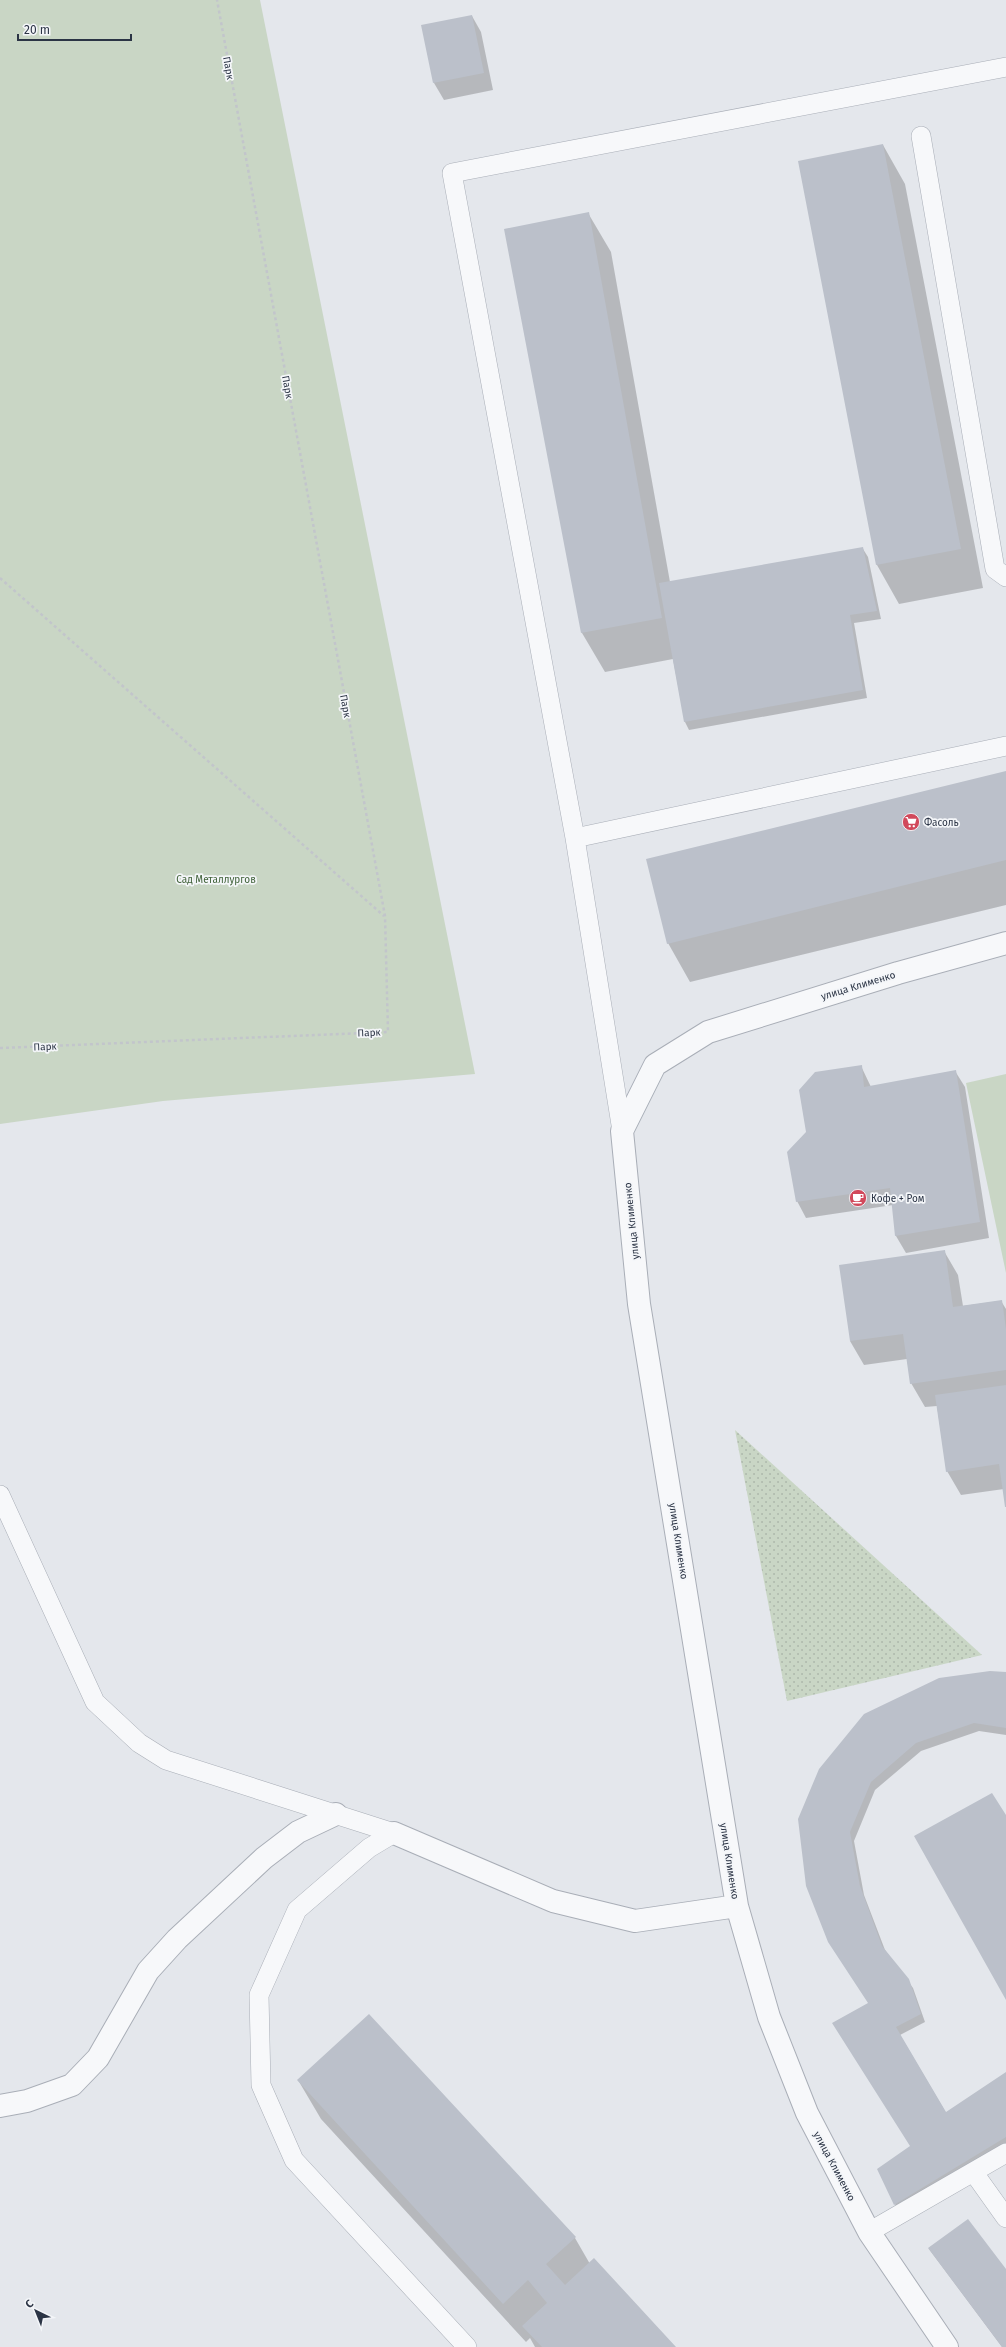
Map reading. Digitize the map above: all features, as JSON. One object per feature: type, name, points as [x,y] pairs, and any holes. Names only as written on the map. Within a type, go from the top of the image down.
[{"type":"street","name":"улица Клименко","points":[[947,2347],[869,2232],[807,2113],[768,2017],[737,1906],[639,1304],[622,1131],[655,1065],[708,1032],[898,973],[1006,943]]},
{"type":"street","points":[[0,2106],[27,2101],[72,2085],[98,2058],[148,1971],[177,1939],[264,1858],[298,1832],[336,1814]]},
{"type":"street","points":[[394,1833],[553,1901],[635,1921],[737,1906]]},
{"type":"lane","points":[[622,1131],[575,838],[452,173],[1006,67]]},
{"type":"lane","points":[[922,136],[995,569],[1006,577]]},
{"type":"lane","points":[[575,838],[1006,746]]},
{"type":"lane","points":[[0,1495],[95,1702],[139,1743],[166,1760],[394,1833]]},
{"type":"lane","points":[[394,1833],[369,1848],[296,1910],[259,1995],[261,2085],[294,2160],[467,2347]]},
{"type":"lane","points":[[869,2232],[974,2173],[1006,2153]]},
{"type":"lane","points":[[974,2173],[1006,2218]]},
{"type":"path","name":"Парк","points":[[0,1048],[388,1032],[385,916],[217,0]]},
{"type":"path","points":[[0,578],[385,916]]},
{"type":"green space","name":"Сад Металлургов","points":[[0,0],[260,0],[475,1074],[163,1101],[0,1124]]},
{"type":"green space","points":[[1006,1074],[1006,1273],[966,1083]]},
{"type":"green space","points":[[735,1430],[982,1655],[787,1701]]},
{"type":"building","points":[[472,15],[484,73],[433,83],[421,25]]},
{"type":"building","points":[[883,144],[961,549],[876,565],[798,161]]},
{"type":"building","points":[[589,212],[662,618],[581,633],[504,229]]},
{"type":"building","points":[[863,547],[877,611],[850,615],[863,690],[684,722],[659,583]]},
{"type":"building","points":[[1006,771],[1006,860],[667,944],[646,859]]},
{"type":"building","points":[[862,1065],[864,1087],[956,1070],[980,1222],[895,1236],[890,1188],[796,1202],[787,1152],[806,1132],[799,1090],[815,1072]]},
{"type":"building","points":[[945,1250],[953,1307],[1002,1300],[1006,1329],[1006,1370],[910,1384],[903,1334],[850,1341],[839,1265]]},
{"type":"building","points":[[1006,1385],[1005,1507],[999,1464],[946,1472],[935,1395]]},
{"type":"building","points":[[990,1671],[1006,1672],[1006,1728],[974,1723],[916,1743],[871,1782],[850,1832],[860,1886],[882,1946],[909,1979],[921,2014],[896,2027],[946,2112],[1006,2072],[1006,2137],[894,2205],[877,2169],[910,2146],[832,2023],[868,2003],[828,1942],[806,1886],[798,1819],[819,1769],[864,1714],[939,1678]]},
{"type":"building","points":[[992,1793],[1006,1815],[1006,2000],[914,1836]]},
{"type":"building","points":[[369,2014],[576,2237],[546,2264],[565,2285],[594,2258],[676,2347],[542,2347],[522,2326],[547,2303],[528,2280],[503,2304],[297,2080]]},
{"type":"building","points":[[968,2219],[1006,2269],[1006,2347],[1002,2347],[928,2248]]},
{"type":"place","name":"Фасоль","points":[[911,822]]},
{"type":"place","name":"Кофе + Ром","points":[[858,1198]]}]
